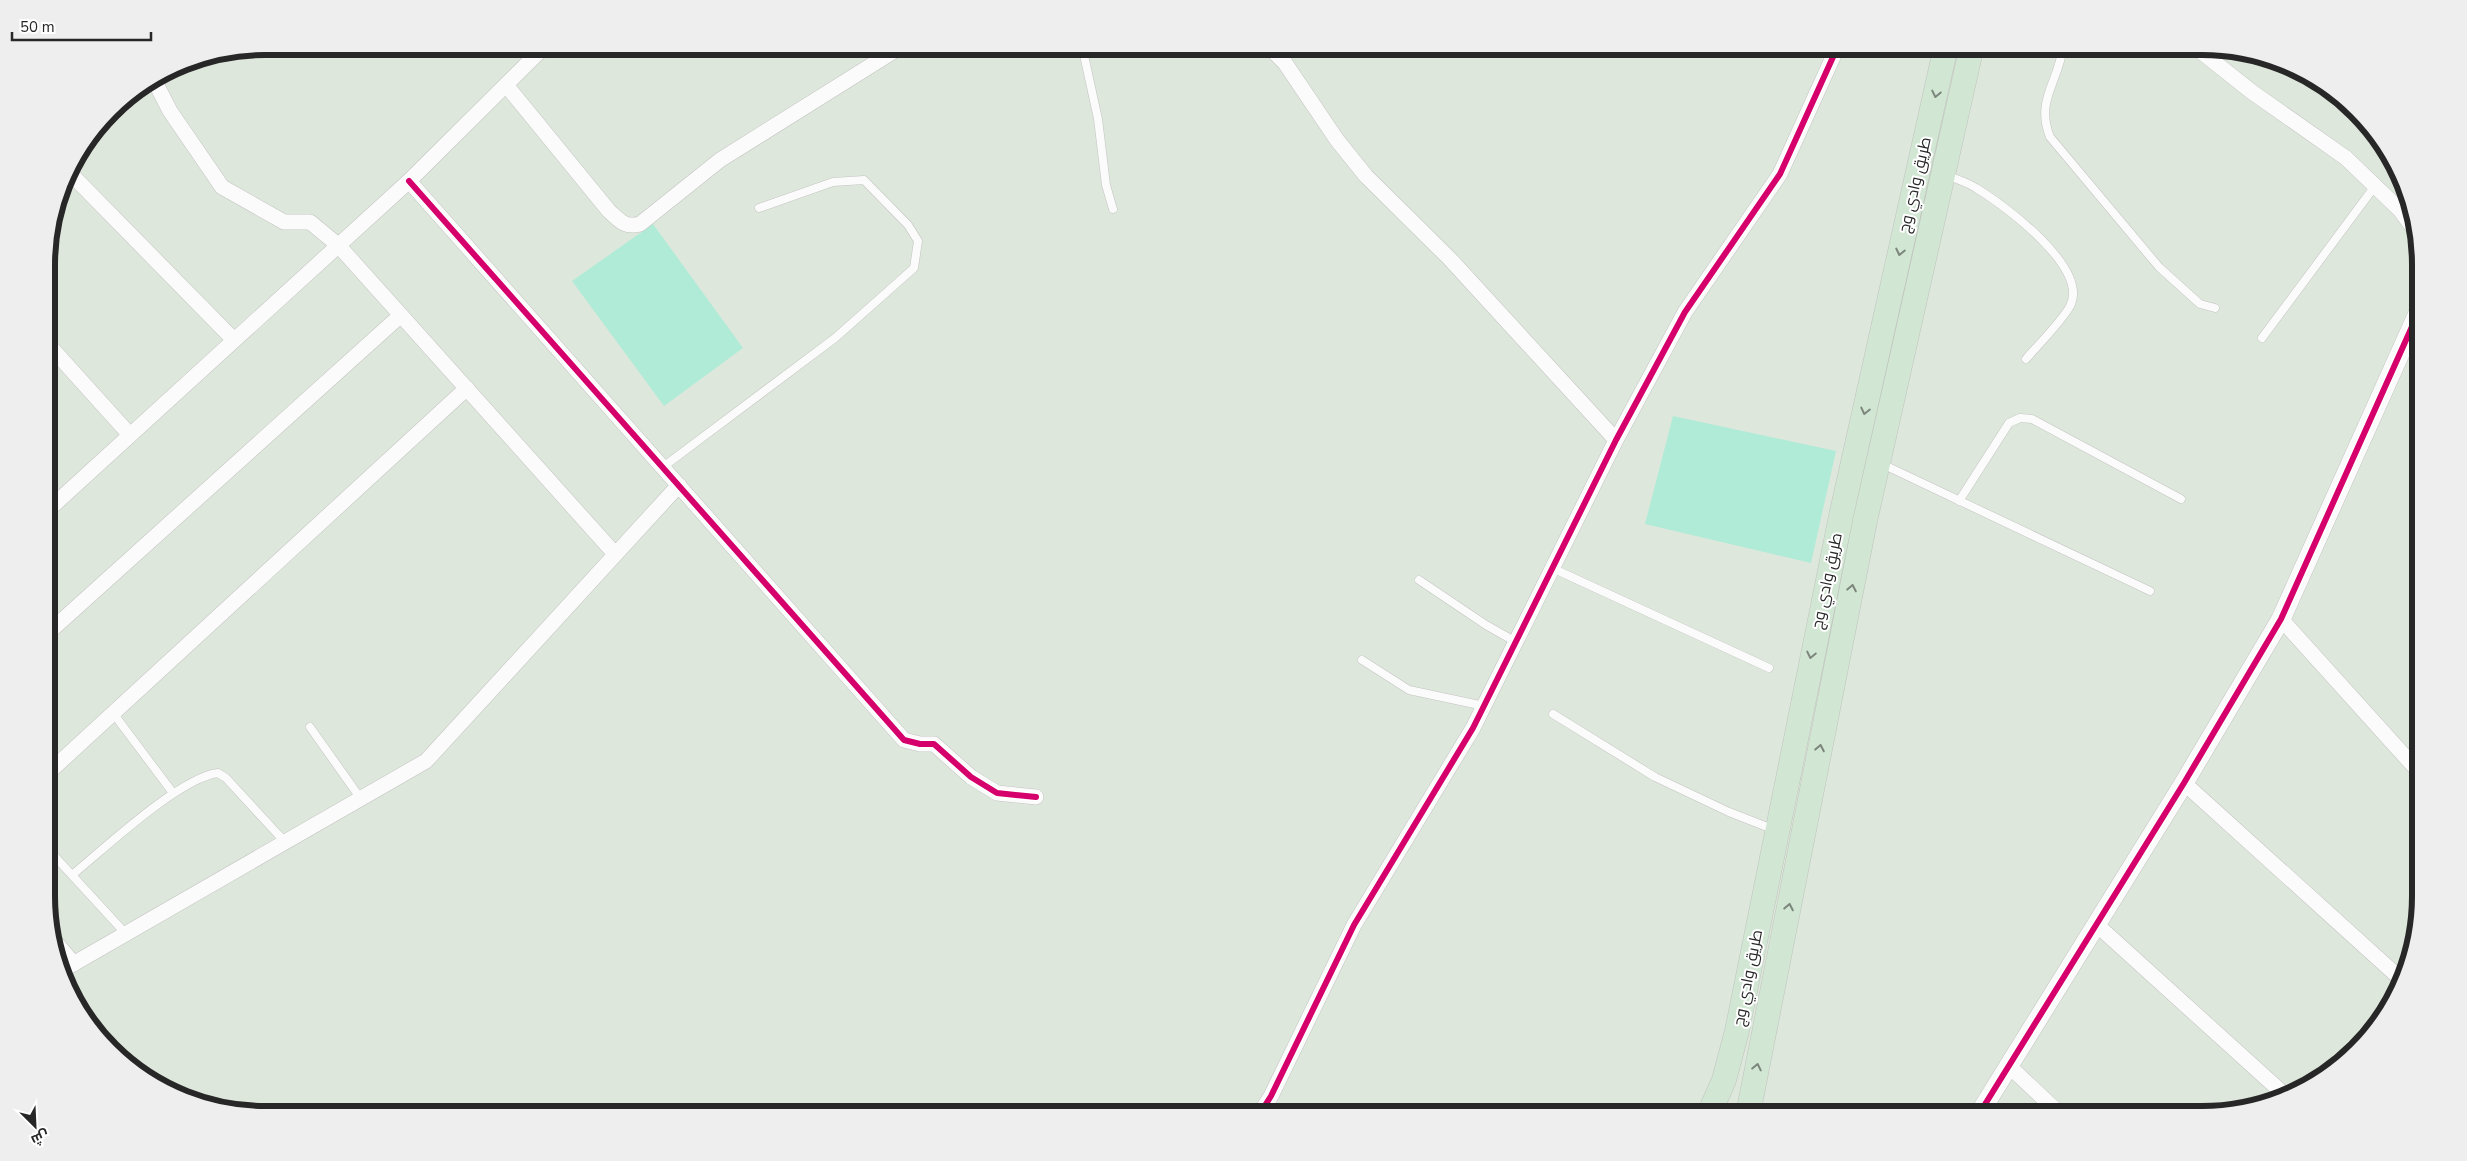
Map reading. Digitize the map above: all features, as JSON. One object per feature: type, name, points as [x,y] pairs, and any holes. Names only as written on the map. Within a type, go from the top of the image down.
[{"type":"main road","name":"طريق وادي وج","points":[[1713,1106],[1724,1080],[1737,1031],[1838,525],[1944,55]]},
{"type":"main road","name":"طريق وادي وج","points":[[1750,1106],[1865,521],[1970,55]]},
{"type":"street","points":[[55,504],[409,181],[536,55]]},
{"type":"street","points":[[506,85],[609,212],[625,225],[630,226],[640,224],[720,160],[888,55]]},
{"type":"street","points":[[1277,55],[1285,63],[1337,140],[1366,176],[1449,258],[1616,440]]},
{"type":"street","points":[[1265,1106],[1354,926],[1473,728],[1616,440],[1685,312],[1780,174],[1834,55]]},
{"type":"street","points":[[2205,55],[2252,92],[2346,158],[2400,210],[2407,220]]},
{"type":"street","points":[[157,85],[170,111],[222,187],[284,222],[310,222],[338,245],[615,554]]},
{"type":"street","points":[[74,178],[234,340]]},
{"type":"street","points":[[409,181],[904,740],[920,744],[934,744],[972,777],[997,793],[1036,797]]},
{"type":"street","points":[[55,627],[401,315]]},
{"type":"street","points":[[1984,1106],[2184,783],[2281,620],[2412,327]]},
{"type":"street","points":[[55,352],[130,435]]},
{"type":"street","points":[[55,767],[467,388]]},
{"type":"street","points":[[68,968],[426,761],[679,485]]},
{"type":"street","points":[[2281,620],[2412,764]]},
{"type":"street","points":[[2184,783],[2396,975]]},
{"type":"street","points":[[2097,925],[2280,1091]]},
{"type":"street","points":[[2009,1066],[2052,1106]]},
{"type":"lane","points":[[1084,55],[1098,119],[1106,185],[1113,210]]},
{"type":"lane","points":[[2060,55],[2044,110],[2044,123],[2050,137],[2159,267],[2200,304],[2214,308]]},
{"type":"lane","points":[[1943,173],[1976,188],[2003,207],[2042,240],[2070,276],[2072,288],[2071,305],[2026,359]]},
{"type":"lane","points":[[663,467],[835,338],[914,268],[918,241],[908,225],[864,180],[833,182],[759,208]]},
{"type":"lane","points":[[2262,338],[2375,186]]},
{"type":"lane","points":[[1960,501],[2009,422],[2020,418],[2032,419],[2181,499]]},
{"type":"lane","points":[[1878,462],[2150,591]]},
{"type":"lane","points":[[1552,568],[1769,668]]},
{"type":"lane","points":[[1419,580],[1486,625],[1516,642]]},
{"type":"lane","points":[[1362,660],[1410,690],[1484,706]]},
{"type":"lane","points":[[113,713],[173,793]]},
{"type":"lane","points":[[1553,714],[1656,777],[1729,812],[1776,831]]},
{"type":"lane","points":[[310,727],[361,799]]},
{"type":"lane","points":[[72,875],[173,793],[209,774],[218,773],[226,778],[286,843]]},
{"type":"lane","points":[[55,857],[126,934]]},
{"type":"green space","points":[[653,224],[743,348],[664,406],[572,281]]},
{"type":"green space","points":[[1673,416],[1836,451],[1811,563],[1645,524]]},
{"type":"cycle path","points":[[1265,1106],[1354,925],[1473,728],[1616,440],[1685,312],[1780,174],[1834,55]]},
{"type":"cycle path","points":[[409,181],[904,740],[920,744],[934,744],[971,777],[997,793],[1036,797]]},
{"type":"cycle path","points":[[1984,1106],[2184,783],[2281,619],[2412,327]]}]
